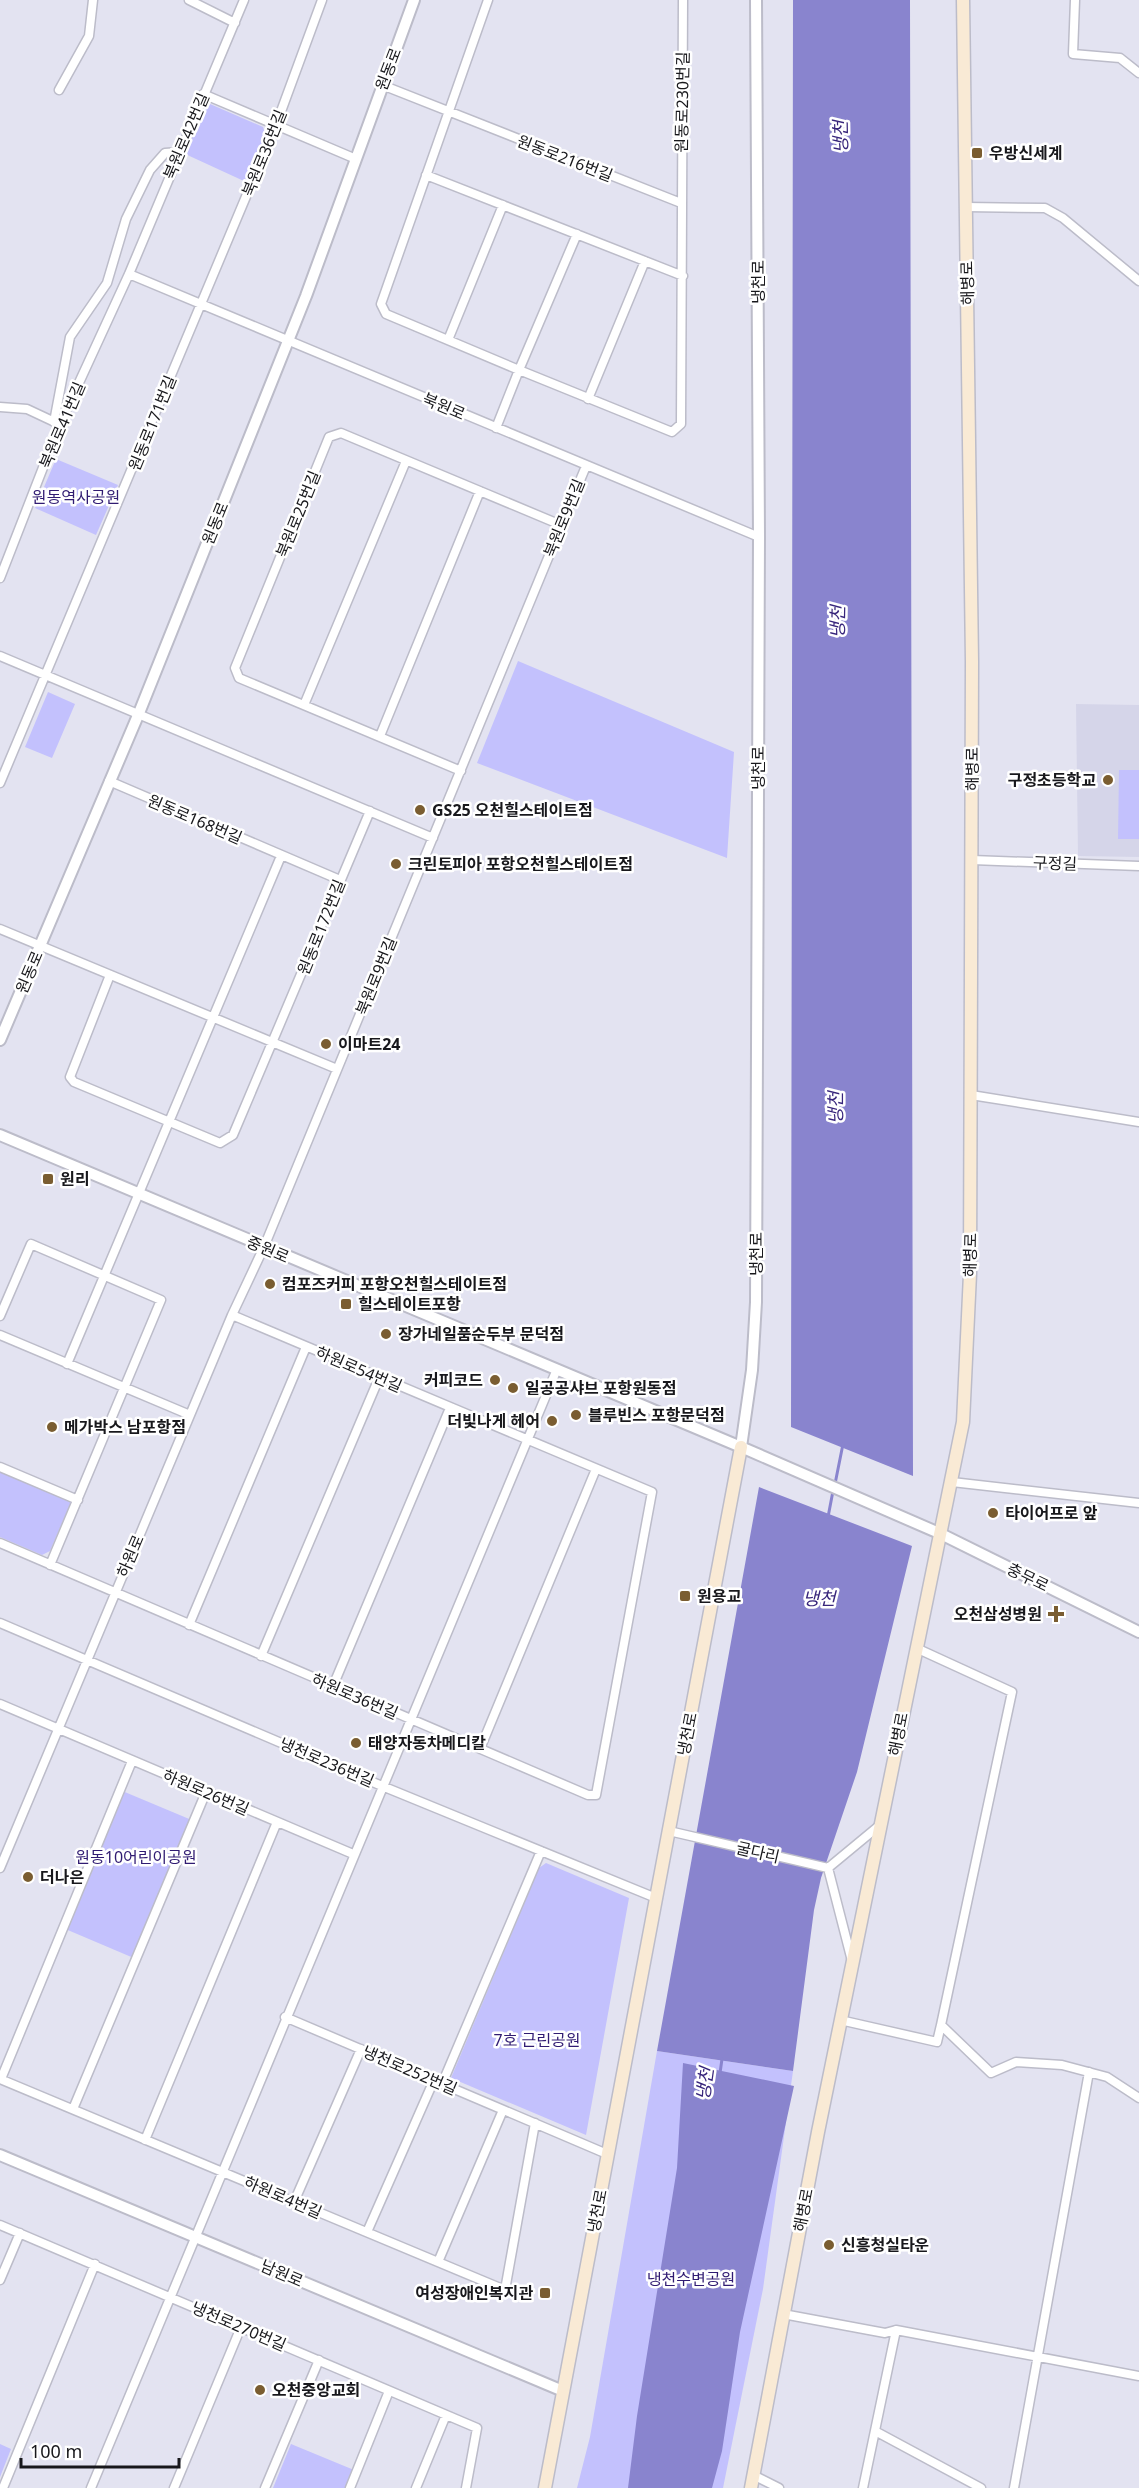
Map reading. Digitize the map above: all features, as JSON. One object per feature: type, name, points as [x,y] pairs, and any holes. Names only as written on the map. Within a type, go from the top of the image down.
[{"type":"main road","name":"해병로","points":[[751,2488],[840,2020],[939,1533],[952,1482],[964,1399],[970,1274],[972,662],[963,0]]},
{"type":"main road","name":"냉천로","points":[[545,2488],[741,1447]]},
{"type":"street","points":[[59,90],[89,36],[93,0]]},
{"type":"street","points":[[189,0],[235,23]]},
{"type":"street","name":"북원로42번길","points":[[129,274],[178,152],[244,0]]},
{"type":"street","name":"북원로36번길","points":[[201,304],[276,125],[322,0]]},
{"type":"street","name":"원동로","points":[[0,1040],[140,713],[288,340],[414,0]]},
{"type":"street","points":[[488,0],[381,304],[386,314],[672,432],[681,424],[683,276],[681,203]]},
{"type":"street","name":"원동로230번길","points":[[681,203],[683,0]]},
{"type":"street","name":"냉천로","points":[[741,1447],[752,1370],[756,1302],[759,537],[756,0]]},
{"type":"street","points":[[1075,0],[1073,54],[1120,58],[1139,73]]},
{"type":"street","name":"원동로216번길","points":[[382,86],[681,203]]},
{"type":"street","points":[[203,94],[356,159]]},
{"type":"street","points":[[0,407],[27,409],[57,423],[70,337],[107,283],[126,219],[150,170],[165,153],[178,152]]},
{"type":"street","points":[[426,175],[683,276]]},
{"type":"street","points":[[448,340],[502,205]]},
{"type":"street","points":[[966,207],[1045,208],[1063,218],[1139,280]]},
{"type":"street","points":[[496,428],[576,234]]},
{"type":"street","points":[[588,399],[645,261]]},
{"type":"street","name":"북원로","points":[[129,274],[759,537]]},
{"type":"street","name":"북원로41번길","points":[[0,578],[57,423],[129,274]]},
{"type":"street","name":"원동로171번길","points":[[0,783],[47,676],[201,304]]},
{"type":"street","name":"북원로25번길","points":[[304,705],[239,678],[235,668],[329,437],[341,433],[561,525]]},
{"type":"street","points":[[406,460],[304,705],[461,771]]},
{"type":"street","name":"북원로9번길","points":[[264,1247],[586,466]]},
{"type":"street","points":[[380,736],[480,491]]},
{"type":"street","points":[[0,656],[433,838]]},
{"type":"street","name":"원동로168번길","points":[[109,782],[339,880]]},
{"type":"street","name":"원동로172번길","points":[[170,1122],[220,1143],[227,1141],[233,1135],[274,1043],[339,880],[370,811]]},
{"type":"street","points":[[67,1364],[281,856]]},
{"type":"street","name":"구정길","points":[[972,860],[1139,866]]},
{"type":"street","points":[[0,929],[337,1069]]},
{"type":"street","points":[[110,975],[70,1077],[74,1082],[170,1122]]},
{"type":"street","points":[[971,1095],[1139,1122]]},
{"type":"street","name":"중원로","points":[[0,1135],[741,1447],[915,1523]]},
{"type":"street","points":[[0,1316],[31,1244],[161,1300],[50,1565]]},
{"type":"street","name":"하원로","points":[[0,1868],[232,1315],[264,1247]]},
{"type":"street","name":"하원로54번길","points":[[232,1315],[526,1441],[652,1492],[596,1795]]},
{"type":"street","points":[[0,1335],[190,1415]]},
{"type":"street","points":[[189,1625],[306,1347]]},
{"type":"street","points":[[90,2488],[220,2171],[557,1369]]},
{"type":"street","points":[[261,1656],[379,1378]]},
{"type":"street","points":[[333,1686],[450,1408]]},
{"type":"street","points":[[0,1467],[78,1500]]},
{"type":"street","points":[[480,1749],[596,1469]]},
{"type":"street","points":[[952,1482],[1139,1503]]},
{"type":"street","name":"충무로","points":[[915,1523],[1139,1632]]},
{"type":"street","name":"하원로36번길","points":[[0,1543],[480,1749],[596,1795]]},
{"type":"street","name":"냉천로236번길","points":[[0,1623],[382,1786],[656,1898]]},
{"type":"street","points":[[840,2020],[937,2042],[1012,1692],[916,1648]]},
{"type":"street","name":"하원로26번길","points":[[0,1704],[353,1854]]},
{"type":"street","points":[[0,2079],[132,1761]]},
{"type":"street","points":[[73,2109],[206,1792]]},
{"type":"street","points":[[145,2140],[277,1822]]},
{"type":"street","points":[[852,1962],[827,1868],[880,1825]]},
{"type":"street","name":"굴다리","points":[[669,1831],[827,1868]]},
{"type":"street","points":[[367,2232],[438,2082],[541,1851]]},
{"type":"street","name":"냉천로252번길","points":[[285,2017],[608,2154]]},
{"type":"street","points":[[941,2025],[991,2073],[1016,2062],[1062,2065],[1107,2077],[1139,2098]]},
{"type":"street","points":[[294,2202],[361,2049]]},
{"type":"street","points":[[1014,2488],[1089,2072]]},
{"type":"street","name":"하원로4번길","points":[[0,2079],[505,2290],[535,2123]]},
{"type":"street","points":[[438,2262],[503,2110]]},
{"type":"street","name":"남원로","points":[[0,2155],[563,2391]]},
{"type":"street","name":"냉천로270번길","points":[[0,2225],[477,2428],[466,2488]]},
{"type":"street","points":[[0,2280],[20,2233]]},
{"type":"street","points":[[3,2488],[94,2265]]},
{"type":"street","points":[[783,2314],[885,2333],[896,2330],[1139,2376]]},
{"type":"street","points":[[174,2488],[241,2327]]},
{"type":"street","points":[[863,2488],[896,2330]]},
{"type":"street","points":[[265,2488],[319,2360]]},
{"type":"street","points":[[350,2488],[389,2391]]},
{"type":"street","points":[[416,2488],[446,2415]]},
{"type":"street","points":[[875,2431],[981,2488]]},
{"type":"street","points":[[753,2475],[779,2488]]},
{"type":"shaded area","name":"구정초등학교","points":[[1076,704],[1139,705],[1139,857],[1078,856]]},
{"type":"green space","points":[[210,104],[263,127],[266,136],[246,182],[183,153],[204,107]]},
{"type":"green space","name":"원동역사공원","points":[[56,459],[118,485],[96,535],[35,508]]},
{"type":"green space","points":[[518,661],[734,752],[727,858],[477,763]]},
{"type":"green space","points":[[48,692],[75,704],[52,758],[25,747]]},
{"type":"green space","points":[[1119,770],[1139,770],[1139,839],[1118,839]]},
{"type":"green space","points":[[0,1470],[72,1500],[50,1551],[42,1555],[0,1537]]},
{"type":"green space","name":"원동10어린이공원","points":[[120,1790],[194,1821],[136,1959],[63,1928]]},
{"type":"green space","name":"7호 근린공원","points":[[546,1863],[629,1898],[586,2135],[451,2078],[539,1868]]},
{"type":"green space","name":"냉천수변공원","points":[[657,2051],[793,2071],[763,2289],[723,2488],[577,2488],[590,2437]]},
{"type":"green space","points":[[0,2444],[11,2449],[0,2477]]},
{"type":"green space","points":[[291,2444],[354,2470],[346,2488],[273,2488]]},
{"type":"water","points":[[793,0],[910,0],[913,1476],[791,1427]]},
{"type":"water","name":"냉천","points":[[759,1487],[912,1546],[857,1772],[821,1878],[814,1910],[793,2071],[657,2051]]},
{"type":"water","name":"냉천수변공원","points":[[683,2063],[794,2086],[740,2332],[722,2451],[712,2488],[628,2488],[637,2416],[677,2168]]},
{"type":"waterway","name":"냉천","points":[[835,1484],[843,1444]]},
{"type":"waterway","name":"냉천","points":[[828,1517],[833,1491]]},
{"type":"waterway","name":"냉천","points":[[720,2073],[722,2059]]},
{"type":"place","name":"우방신세계","points":[[977,153]]},
{"type":"place","name":"구정초등학교","points":[[1108,780]]},
{"type":"place","name":"GS25 오천힐스테이트점","points":[[420,810]]},
{"type":"place","name":"크린토피아 포항오천힐스테이트점","points":[[396,864]]},
{"type":"place","name":"이마트24","points":[[326,1044]]},
{"type":"place","name":"원리","points":[[48,1179]]},
{"type":"place","name":"컴포즈커피 포항오천힐스테이트점","points":[[270,1284]]},
{"type":"place","name":"힐스테이트포항","points":[[346,1304]]},
{"type":"place","name":"장가네일품순두부 문덕점","points":[[386,1334]]},
{"type":"place","name":"커피코드","points":[[495,1380]]},
{"type":"place","name":"일공공샤브 포항원동점","points":[[513,1388]]},
{"type":"place","name":"블루빈스 포항문덕점","points":[[576,1415]]},
{"type":"place","name":"더빛나게 헤어","points":[[552,1421]]},
{"type":"place","name":"메가박스 남포항점","points":[[52,1427]]},
{"type":"place","name":"타이어프로 앞","points":[[993,1513]]},
{"type":"place","name":"원용교","points":[[685,1596]]},
{"type":"place","name":"오천삼성병원","points":[[1056,1614]]},
{"type":"place","name":"태양자동차메디칼","points":[[356,1743]]},
{"type":"place","name":"더나은","points":[[28,1877]]},
{"type":"place","name":"신흥청실타운","points":[[829,2245]]},
{"type":"place","name":"여성장애인복지관","points":[[545,2293]]},
{"type":"place","name":"오천중앙교회","points":[[260,2390]]}]
